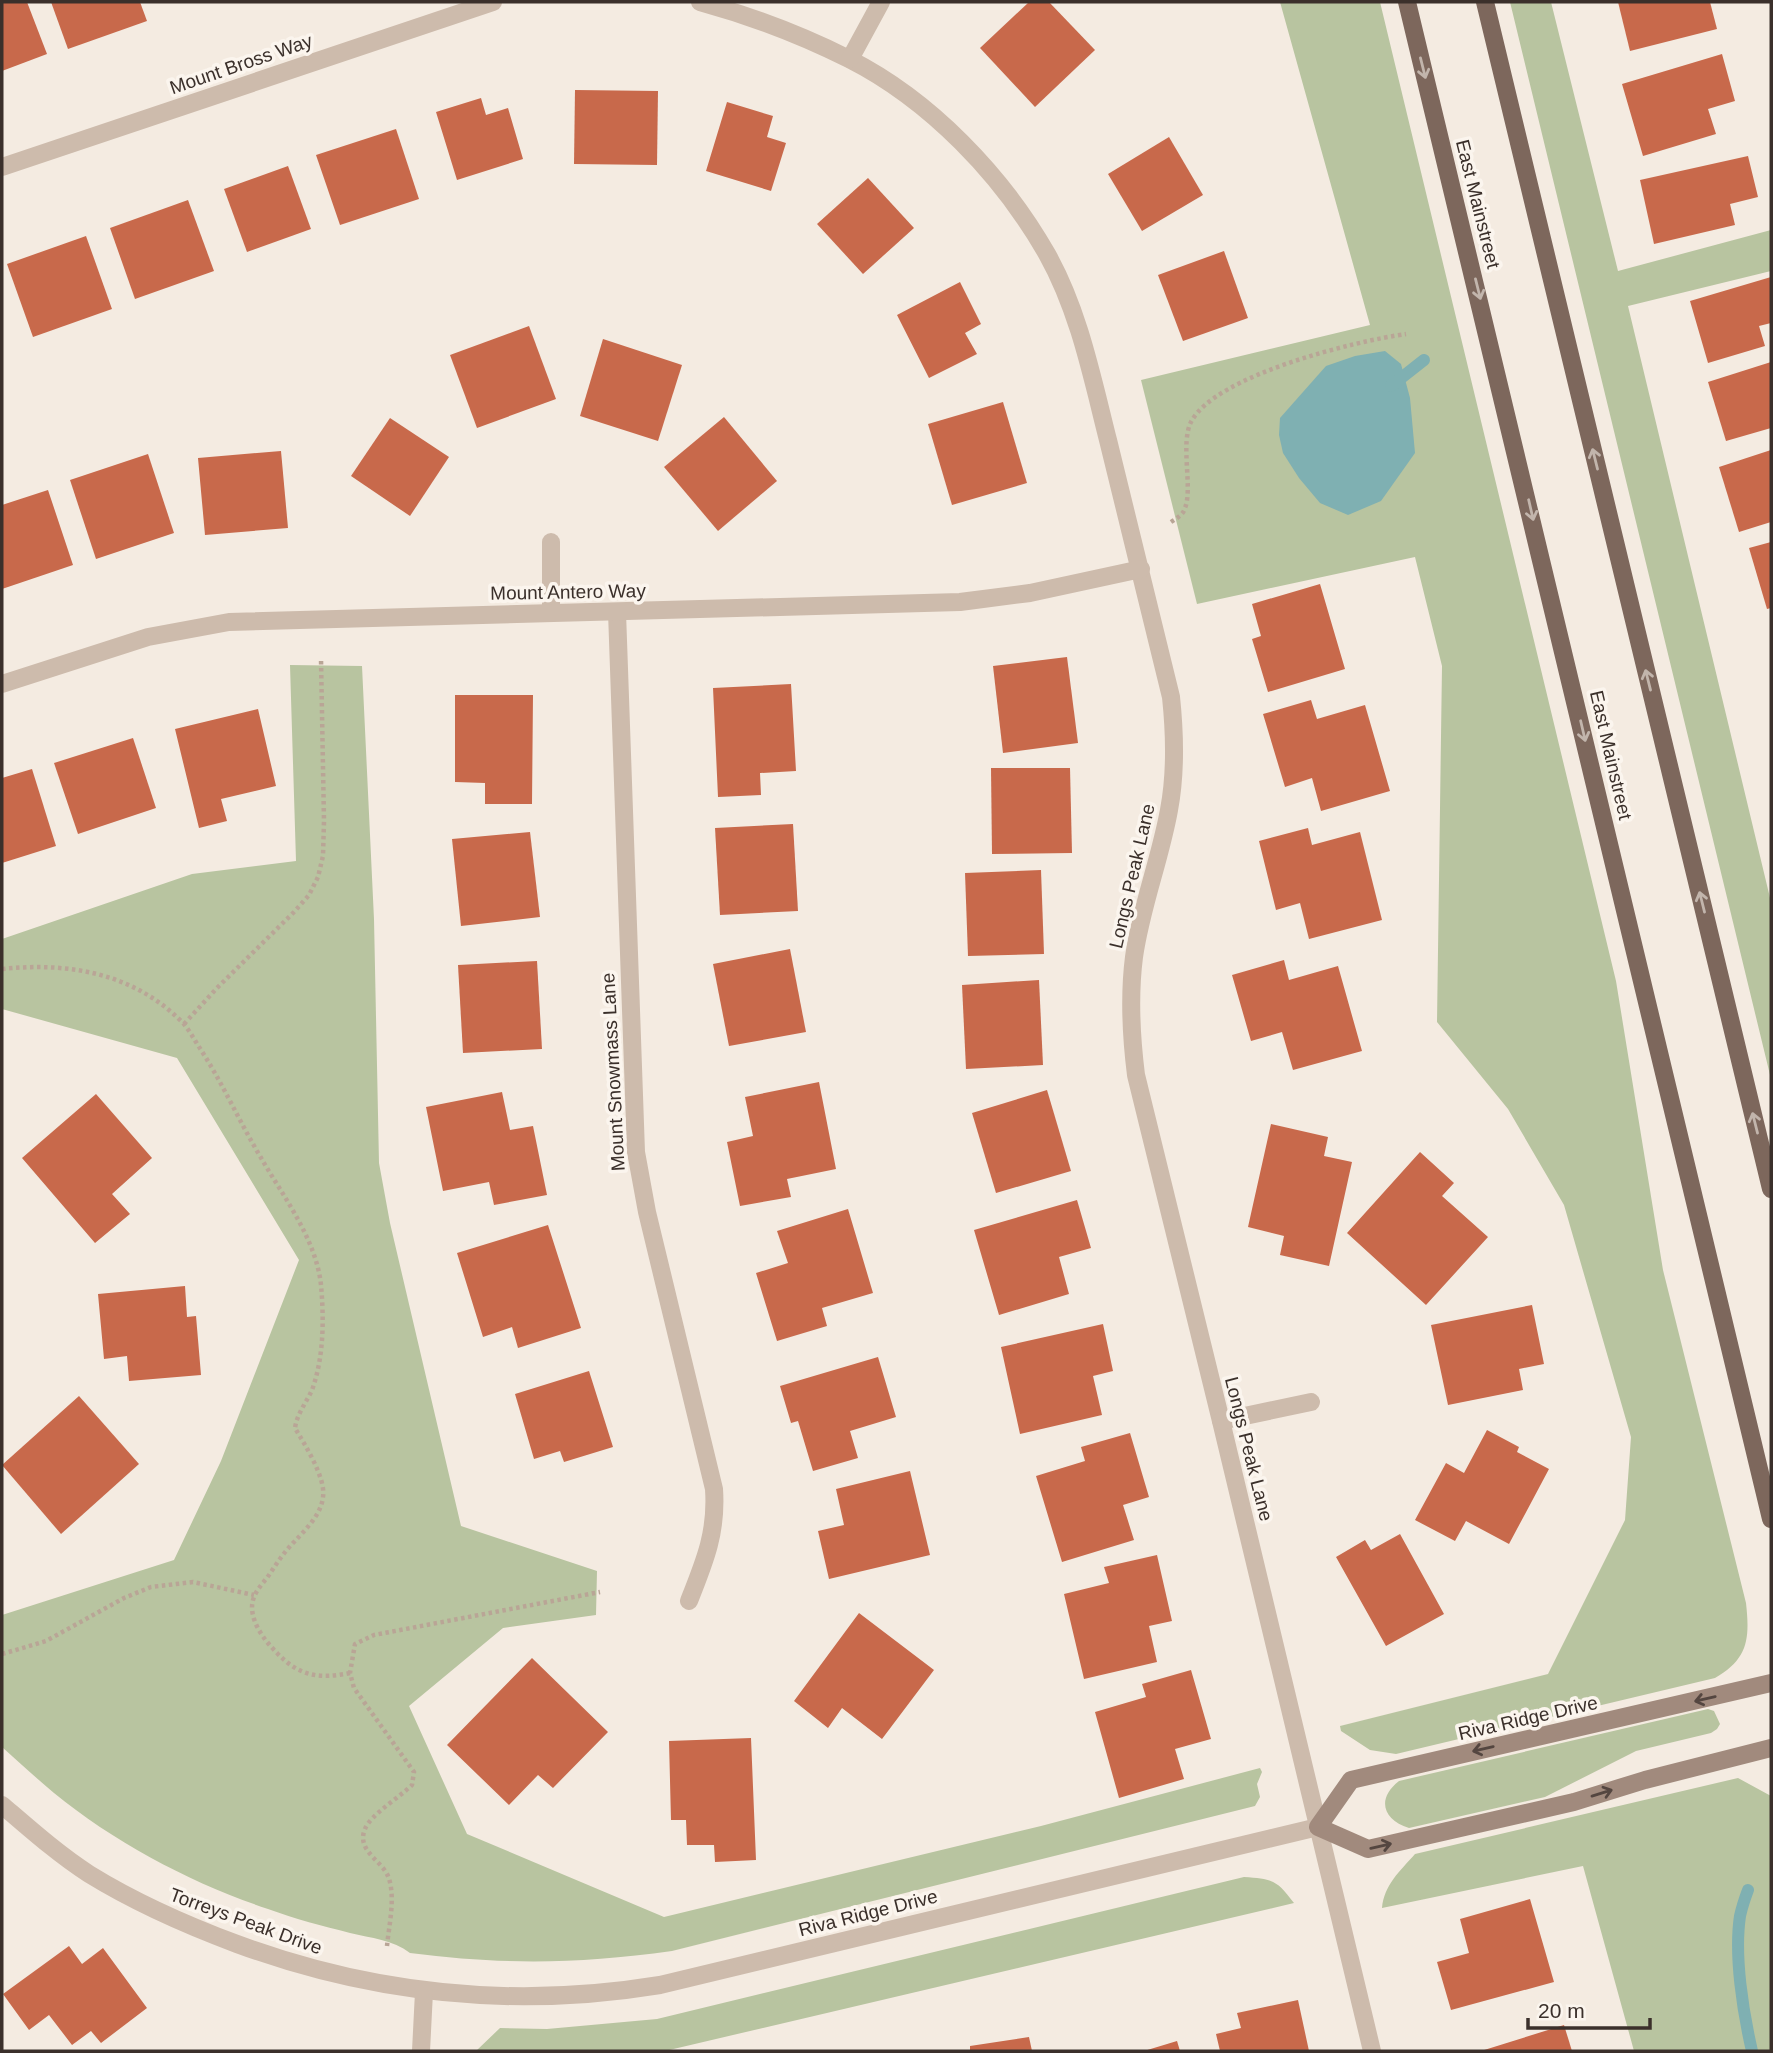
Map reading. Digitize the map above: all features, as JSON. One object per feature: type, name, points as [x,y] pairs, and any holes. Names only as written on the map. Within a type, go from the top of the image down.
[{"type":"main road","name":"East Mainstreet","points":[[1407,2],[1771,1519]]},
{"type":"main road","points":[[1485,2],[1771,1189]]},
{"type":"street","name":"Mount Bross Way","points":[[2,167],[493,2]]},
{"type":"street","points":[[701,2],[786,30],[850,59],[881,2]]},
{"type":"street","name":"Longs Peak Lane","points":[[850,59],[918,105],[969,151],[1013,203],[1048,256],[1081,336],[1171,697],[1174,760],[1170,809],[1136,945],[1132,984],[1131,1031],[1141,1101],[1222,1421],[1372,2051]]},
{"type":"street","points":[[551,542],[551,613]]},
{"type":"street","name":"Mount Antero Way","points":[[2,684],[148,637],[229,622],[960,602],[1030,593],[1141,569]]},
{"type":"street","name":"Mount Snowmass Lane","points":[[617,611],[636,1152],[647,1212],[714,1489],[713,1533],[689,1601]]},
{"type":"street","points":[[1222,1421],[1311,1402]]},
{"type":"street","name":"Riva Ridge Drive","points":[[424,1992],[539,1998],[616,1992],[660,1985],[1318,1827],[1351,1780],[1771,1683]]},
{"type":"street","points":[[1318,1827],[1368,1849],[1574,1802],[1645,1780],[1771,1748]]},
{"type":"street","name":"Torreys Peak Drive","points":[[2,1805],[57,1851],[88,1872],[165,1915],[287,1961],[372,1983],[424,1992]]},
{"type":"street","points":[[421,2051],[424,1992]]},
{"type":"path","points":[[1171,522],[1181,515],[1186,506],[1191,423],[1207,402],[1262,374],[1316,353],[1406,334]]},
{"type":"path","points":[[184,1024],[236,968],[294,912],[309,895],[318,877],[323,856],[324,821],[321,659]]},
{"type":"path","points":[[2,970],[65,968],[102,974],[132,987],[184,1024],[224,1086],[249,1138],[300,1226],[315,1259],[321,1285],[321,1355],[311,1391],[298,1416],[295,1429],[323,1486],[323,1500],[309,1527],[277,1561],[254,1595],[252,1605],[257,1625],[271,1646],[292,1665],[326,1678],[350,1673]]},
{"type":"path","points":[[2,1654],[46,1641],[124,1598],[152,1587],[193,1582],[254,1595]]},
{"type":"path","points":[[387,1946],[390,1884],[384,1870],[367,1850],[363,1834],[368,1823],[412,1785],[414,1772],[354,1688],[350,1673],[355,1644],[374,1635],[600,1592]]},
{"type":"green space","points":[[1280,2],[1380,2],[1616,981],[1663,1270],[1747,1616],[1747,1638],[1740,1655],[1726,1671],[1715,1678],[1396,1754],[1370,1750],[1341,1731],[1340,1726],[1548,1674],[1625,1520],[1631,1437],[1564,1205],[1508,1109],[1437,1022],[1442,666],[1415,557],[1197,604],[1141,380],[1370,325]]},
{"type":"green space","points":[[1510,2],[1551,2],[1618,271],[1771,230],[1771,271],[1628,306],[1771,902],[1771,1079]]},
{"type":"green space","points":[[290,665],[362,666],[374,919],[379,1163],[390,1223],[461,1526],[597,1571],[596,1615],[503,1628],[409,1706],[467,1834],[664,1917],[1041,1826],[1260,1768],[1262,1772],[1257,1784],[1260,1797],[1255,1806],[672,1951],[573,1961],[477,1960],[410,1953],[389,1942],[288,1916],[183,1874],[103,1829],[54,1793],[2,1747],[2,1615],[174,1560],[221,1461],[299,1260],[177,1058],[2,1009],[2,939],[192,874],[296,861]]},
{"type":"green space","points":[[1708,1709],[1714,1711],[1720,1724],[1711,1733],[1636,1751],[1545,1797],[1409,1828],[1393,1820],[1386,1808],[1387,1795],[1399,1781]]},
{"type":"green space","points":[[1738,1778],[1771,1796],[1771,2051],[1634,2051],[1583,1866],[1382,1908],[1389,1885],[1415,1854]]},
{"type":"green space","points":[[1244,1877],[1274,1882],[1294,1903],[665,2051],[476,2051],[500,2028],[547,2029],[657,2019]]},
{"type":"water","points":[[1385,351],[1401,364],[1410,398],[1415,453],[1381,501],[1348,515],[1320,503],[1299,478],[1283,453],[1279,435],[1280,418],[1326,366],[1355,356]]},
{"type":"building","points":[[2,2],[27,2],[47,54],[2,71]]},
{"type":"building","points":[[51,2],[140,2],[147,21],[68,49]]},
{"type":"building","points":[[1029,2],[1049,2],[1095,50],[1035,107],[980,48]]},
{"type":"building","points":[[1618,2],[1710,2],[1717,29],[1630,51]]},
{"type":"building","points":[[1722,54],[1735,101],[1708,109],[1716,134],[1643,156],[1622,84]]},
{"type":"building","points":[[575,90],[658,91],[657,165],[574,164]]},
{"type":"building","points":[[481,98],[486,115],[508,108],[523,159],[457,180],[436,112]]},
{"type":"building","points":[[727,102],[773,116],[767,137],[786,143],[771,191],[706,171]]},
{"type":"building","points":[[396,129],[419,199],[340,225],[316,155]]},
{"type":"building","points":[[1169,137],[1203,195],[1142,231],[1108,174]]},
{"type":"building","points":[[1748,156],[1758,197],[1730,204],[1735,225],[1654,244],[1640,180]]},
{"type":"building","points":[[288,166],[311,229],[247,252],[224,189]]},
{"type":"building","points":[[868,178],[914,228],[863,274],[817,224]]},
{"type":"building","points":[[188,200],[214,271],[135,299],[110,228]]},
{"type":"building","points":[[86,236],[112,309],[33,337],[7,264]]},
{"type":"building","points":[[1224,251],[1248,318],[1183,341],[1158,275]]},
{"type":"building","points":[[1771,277],[1771,323],[1759,326],[1765,346],[1708,363],[1690,301]]},
{"type":"building","points":[[960,282],[981,324],[965,333],[977,354],[929,378],[897,315]]},
{"type":"building","points":[[529,326],[556,399],[477,428],[450,355]]},
{"type":"building","points":[[603,339],[682,365],[658,441],[580,416]]},
{"type":"building","points":[[1771,362],[1771,428],[1726,441],[1708,382]]},
{"type":"building","points":[[1003,402],[1027,483],[952,505],[928,424]]},
{"type":"building","points":[[724,417],[777,481],[718,531],[664,467]]},
{"type":"building","points":[[390,418],[449,457],[410,516],[351,476]]},
{"type":"building","points":[[1771,450],[1771,522],[1739,532],[1719,467]]},
{"type":"building","points":[[281,451],[288,528],[205,535],[198,458]]},
{"type":"building","points":[[148,454],[174,533],[96,559],[70,480]]},
{"type":"building","points":[[48,490],[73,565],[2,589],[2,505]]},
{"type":"building","points":[[1771,542],[1771,608],[1767,609],[1749,548]]},
{"type":"building","points":[[1320,584],[1345,669],[1268,692],[1252,639],[1261,636],[1252,604]]},
{"type":"building","points":[[1067,657],[1078,743],[1003,753],[993,666]]},
{"type":"building","points":[[791,684],[796,771],[760,773],[761,795],[718,797],[713,688]]},
{"type":"building","points":[[455,695],[533,695],[532,804],[485,804],[485,783],[455,782]]},
{"type":"building","points":[[1311,700],[1317,719],[1365,705],[1390,791],[1321,811],[1312,778],[1285,787],[1263,714]]},
{"type":"building","points":[[258,709],[276,786],[221,799],[227,821],[199,828],[175,729]]},
{"type":"building","points":[[133,738],[156,808],[78,834],[54,763]]},
{"type":"building","points":[[991,768],[1070,768],[1072,853],[992,854]]},
{"type":"building","points":[[32,769],[56,846],[2,863],[2,778]]},
{"type":"building","points":[[793,824],[798,911],[720,915],[715,828]]},
{"type":"building","points":[[1308,828],[1312,845],[1360,832],[1382,920],[1309,939],[1300,903],[1276,910],[1259,841]]},
{"type":"building","points":[[530,832],[540,917],[461,926],[452,839]]},
{"type":"building","points":[[1041,870],[1044,954],[968,956],[965,873]]},
{"type":"building","points":[[790,949],[806,1032],[729,1046],[713,964]]},
{"type":"building","points":[[1284,960],[1289,980],[1338,966],[1362,1051],[1293,1070],[1282,1032],[1251,1041],[1232,975]]},
{"type":"building","points":[[537,961],[542,1049],[463,1053],[458,965]]},
{"type":"building","points":[[1039,980],[1043,1065],[966,1069],[962,985]]},
{"type":"building","points":[[819,1082],[836,1169],[787,1179],[791,1197],[740,1206],[727,1142],[753,1136],[745,1097]]},
{"type":"building","points":[[1047,1090],[1071,1171],[996,1193],[972,1113]]},
{"type":"building","points":[[502,1092],[510,1130],[533,1126],[547,1195],[494,1205],[489,1182],[443,1191],[426,1107]]},
{"type":"building","points":[[96,1094],[152,1158],[112,1194],[130,1214],[95,1243],[22,1158]]},
{"type":"building","points":[[1271,1124],[1328,1137],[1324,1156],[1352,1162],[1329,1266],[1280,1255],[1284,1236],[1248,1227]]},
{"type":"building","points":[[1420,1152],[1454,1183],[1442,1196],[1488,1237],[1426,1305],[1347,1233]]},
{"type":"building","points":[[1077,1200],[1091,1248],[1059,1257],[1069,1294],[999,1315],[974,1230]]},
{"type":"building","points":[[848,1209],[873,1293],[822,1308],[827,1326],[777,1341],[756,1273],[788,1263],[777,1231]]},
{"type":"building","points":[[548,1225],[581,1328],[518,1348],[512,1327],[483,1337],[457,1253]]},
{"type":"building","points":[[185,1286],[187,1317],[196,1316],[201,1375],[129,1381],[127,1356],[104,1359],[98,1294]]},
{"type":"building","points":[[1532,1305],[1544,1364],[1519,1369],[1523,1390],[1448,1405],[1431,1325]]},
{"type":"building","points":[[1103,1324],[1113,1371],[1093,1376],[1102,1415],[1020,1434],[1001,1347]]},
{"type":"building","points":[[878,1357],[896,1417],[850,1431],[858,1458],[813,1471],[798,1421],[791,1423],[780,1386]]},
{"type":"building","points":[[589,1371],[613,1447],[564,1462],[560,1451],[534,1459],[515,1394]]},
{"type":"building","points":[[79,1396],[139,1464],[61,1534],[2,1465]]},
{"type":"building","points":[[1487,1430],[1519,1447],[1517,1452],[1549,1469],[1509,1544],[1466,1521],[1455,1541],[1415,1520],[1446,1463],[1464,1473]]},
{"type":"building","points":[[1130,1433],[1149,1497],[1123,1505],[1134,1540],[1062,1562],[1036,1476],[1085,1461],[1081,1447]]},
{"type":"building","points":[[910,1471],[930,1555],[829,1579],[818,1531],[844,1525],[836,1489]]},
{"type":"building","points":[[1400,1534],[1444,1614],[1386,1646],[1336,1557],[1365,1540],[1371,1550]]},
{"type":"building","points":[[1157,1555],[1172,1621],[1149,1626],[1157,1662],[1084,1679],[1064,1594],[1109,1583],[1104,1567]]},
{"type":"building","points":[[859,1613],[934,1670],[882,1739],[842,1708],[828,1728],[794,1701]]},
{"type":"building","points":[[532,1658],[608,1732],[553,1788],[538,1775],[509,1805],[447,1745]]},
{"type":"building","points":[[1191,1670],[1211,1739],[1175,1749],[1184,1779],[1119,1798],[1095,1712],[1146,1697],[1142,1684]]},
{"type":"building","points":[[751,1738],[756,1860],[715,1862],[714,1845],[687,1845],[686,1820],[671,1820],[669,1741]]},
{"type":"building","points":[[1530,1899],[1554,1982],[1451,2010],[1437,1962],[1469,1953],[1460,1919]]},
{"type":"building","points":[[69,1946],[82,1964],[103,1948],[147,2008],[101,2043],[91,2031],[72,2045],[49,2015],[29,2030],[3,1994]]},
{"type":"building","points":[[1298,2000],[1309,2051],[1220,2051],[1216,2034],[1241,2028],[1237,2013]]},
{"type":"building","points":[[1564,2025],[1572,2051],[1481,2051]]},
{"type":"building","points":[[1029,2037],[1032,2051],[970,2051],[970,2046]]},
{"type":"building","points":[[1177,2041],[1180,2051],[1144,2051]]},
{"type":"waterway","points":[[1391,386],[1424,360]]},
{"type":"waterway","points":[[1748,1890],[1740,1916],[1738,1948],[1743,2002],[1752,2051]]}]
